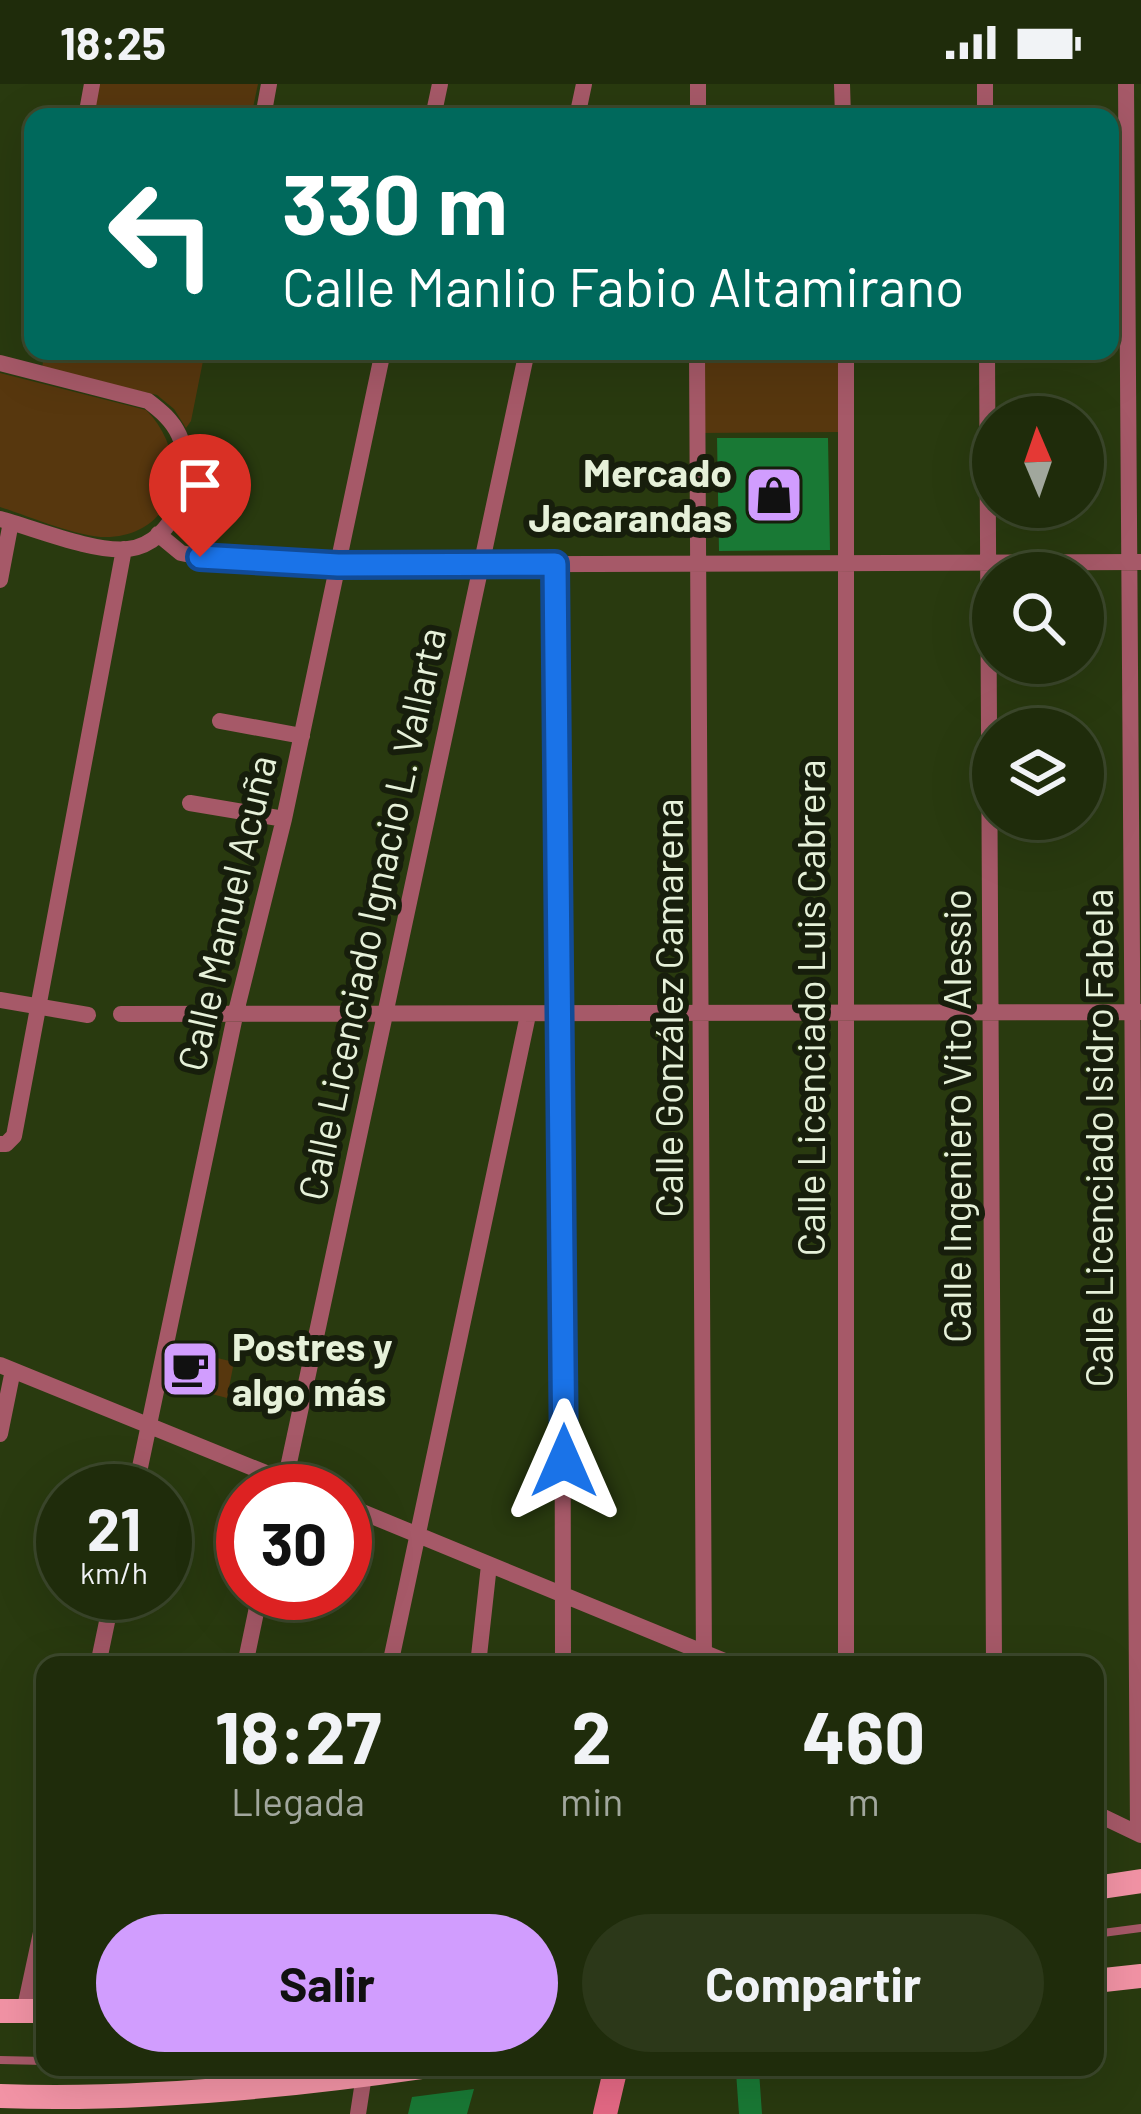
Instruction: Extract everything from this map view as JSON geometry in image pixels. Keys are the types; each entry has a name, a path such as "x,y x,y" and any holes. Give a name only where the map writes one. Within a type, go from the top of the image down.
{"main road":[{"path":"1104,1887 1141,1881"},
{"path":"1104,1980 1141,1976"},
{"path":"4,2102 352,2076"}],"street":[{"name":"Calle Licenciado Isidro Fabela","path":"1126,84 1135,562 1139,1833"},
{"path":"38,373 40,360"},
{"name":"Calle Manuel Acuña","path":"140,1464 381,360"},
{"name":"Calle Licenciado Ignacio L. Vallarta","path":"289,1464 524,360"},
{"name":"Calle González Camarena","path":"698,360 704,1656"},
{"name":"Calle Licenciado Luis Cabrera","path":"846,360 846,1656"},
{"name":"Calle Ingeniero Vito Alessio","path":"987,360 988,552"},
{"path":"0,363 148,401 178,431 186,468 174,516 143,545 124,549 5,520 0,580"},
{"path":"158,534 181,553 200,557 338,565 972,563"},
{"path":"7,1140 40,1007 124,549"},
{"path":"1104,562 1135,562"},
{"path":"555,564 562,1014 563,1656"},
{"name":"Calle Ingeniero Vito Alessio","path":"988,684 994,1656"},
{"path":"220,721 302,736"},
{"path":"190,803 284,819"},
{"path":"0,1000 88,1015"},
{"path":"121,1014 1136,1012"},
{"path":"392,1656 528,1015"},
{"path":"0,1434 6,1368 235,1464"},
{"path":"372,1516 697,1656"},
{"path":"479,1656 489,1565"},
{"path":"100,1656 107,1620"},
{"path":"246,1656 254,1620"},
{"path":"1104,1817 1139,1833"},
{"path":"23,2011 36,1954"},
{"path":"358,2114 364,2076"},
{"path":"605,2114 614,2076"}],"lane":[{"path":"1104,1933 1141,1928"},
{"path":"0,2060 36,2061"}],"shaded area":[{"path":"95,84 258,84 253,108 91,108"},
{"path":"43,360 203,360 186,428 157,395 42,368"},
{"path":"700,360 842,360 841,432 701,433"},
{"path":"0,373 146,410 169,447 173,468 165,506 152,521 134,532 98,537 0,507"},
{"path":"175,1348 234,1362 227,1398 166,1382"}],"building":[{"name":"Mercado Jacarandas","path":"717,438 828,438 830,550 719,551"},
{"path":"736,2076 759,2076 762,2114 739,2114"},
{"path":"474,2089 467,2114 408,2114 412,2097"}],"place":[{"name":"Mercado Jacarandas","path":"774,495"},
{"name":"Postres y algo más","path":"190,1369"}],"route":[{"path":"200,557 338,565 555,564 564,1461"}]}
